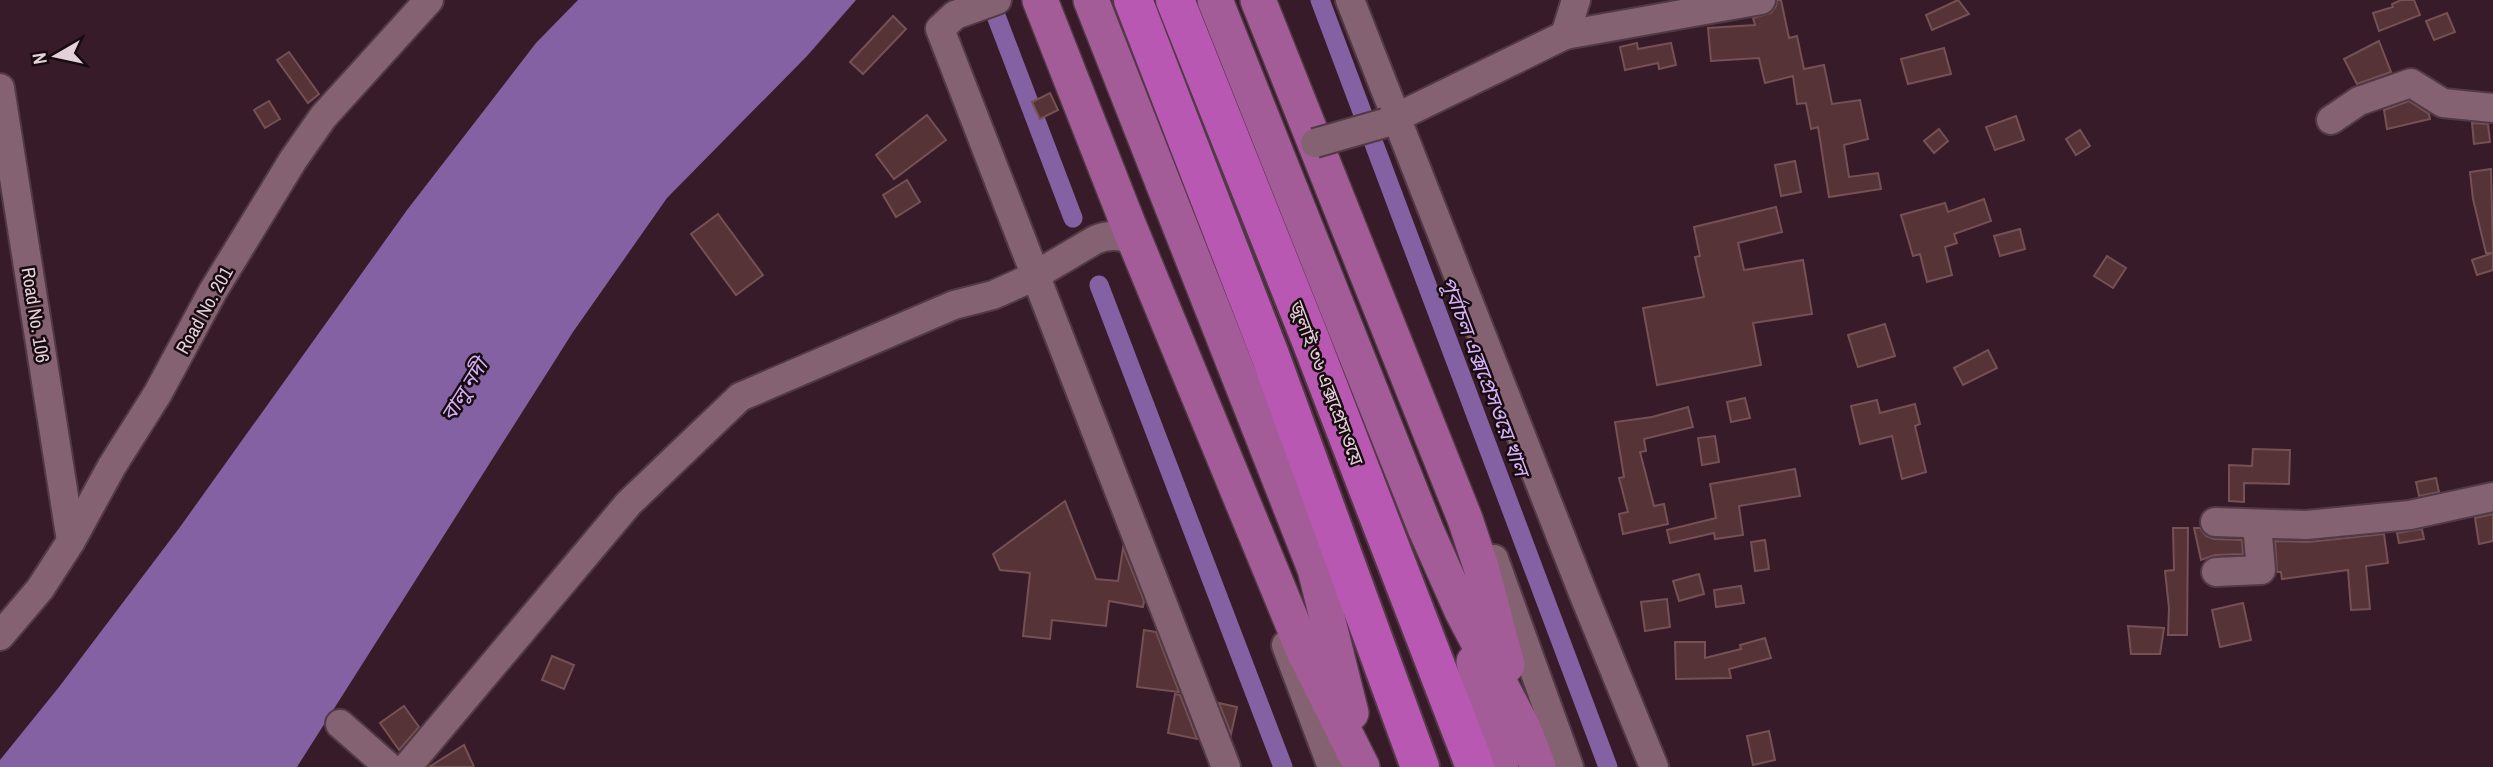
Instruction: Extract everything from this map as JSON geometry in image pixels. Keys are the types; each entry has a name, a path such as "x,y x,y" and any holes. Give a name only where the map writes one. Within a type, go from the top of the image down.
{"highway":[{"path":"1133,0 1254,363 1419,764"},
{"name":"জুলাই ৩৬ এক্সপ্রেসওয়ে","path":"1175,0 1326,332 1475,767"}],"main road":[{"path":"1040,0 1129,238 1304,651 1363,767"},
{"path":"1091,0 1254,363 1315,569 1363,767"},
{"path":"1215,0 1326,332 1426,530 1462,611 1523,727"},
{"path":"1258,0 1321,141 1465,519 1481,567 1523,727 1538,767"},
{"path":"1315,569 1419,764"},
{"path":"1462,611 1501,767"}],"street":[{"name":"Road No. 201","path":"0,636 40,589 71,541 112,466 159,393 213,291 293,160 323,117 429,0"},
{"path":"997,0 955,15 940,29 1226,767"},
{"path":"1027,0 1129,238 1332,767"},
{"path":"1273,0 1321,141 1481,524 1569,767"},
{"path":"1350,0 1391,121 1654,767"},
{"path":"1565,35 1576,0"},
{"path":"1321,141 1391,121 1565,35 1761,0"},
{"path":"2331,120 2359,101 2411,83 2443,103 2493,108"},
{"name":"Road No. 106","path":"0,88 71,541"},
{"path":"407,767 629,503 740,397 954,305 993,295 1036,275 1104,236 1129,238"},
{"path":"2215,523 2306,525 2410,514 2493,498"},
{"path":"2216,572 2261,570 2257,524"},
{"path":"340,724 389,767"}],"water":[{"name":"বালু নদী","path":"578,0 856,0 807,56 667,198 573,332 297,767 0,767 0,760 180,527 407,210 536,43"}],"building":[{"path":"1777,0 1781,0 1789,38 1797,36 1804,69 1824,65 1832,104 1860,100 1868,139 1844,145 1849,177 1878,173 1881,189 1829,197 1818,127 1811,129 1806,103 1797,104 1793,76 1765,83 1759,58 1711,61 1708,28 1755,25 1753,18 1771,13"},
{"path":"1958,0 1969,14 1932,30 1926,15"},
{"path":"2401,0 2414,0 2420,15 2379,31 2373,13 2393,7 2392,4"},
{"path":"2447,13 2455,32 2434,40 2426,21"},
{"path":"893,16 906,29 863,74 850,62"},
{"path":"2379,41 2391,72 2357,84 2344,59"},
{"path":"1637,43 1638,49 1671,43 1676,65 1659,69 1658,63 1625,70 1620,47"},
{"path":"1944,48 1951,74 1908,84 1901,59"},
{"path":"289,52 319,94 308,103 277,60"},
{"path":"1050,93 1058,110 1040,119 1032,102"},
{"path":"269,101 280,119 265,128 254,110"},
{"path":"2409,101 2429,114 2430,119 2387,129 2384,110"},
{"path":"927,115 946,140 894,179 876,155"},
{"path":"2016,116 2024,140 1995,150 1986,127"},
{"path":"2472,123 2488,124 2490,142 2474,144"},
{"path":"1939,129 1948,141 1934,153 1924,141"},
{"path":"2080,130 2090,146 2076,155 2066,139"},
{"path":"1795,161 1801,192 1781,196 1775,165"},
{"path":"2491,169 2493,253 2486,253 2473,199 2470,172"},
{"path":"907,180 920,202 896,217 883,195"},
{"path":"1984,199 1991,221 1954,234 1957,243 1945,247 1952,275 1927,282 1920,254 1913,256 1901,215 1945,203 1948,212"},
{"path":"1776,207 1782,232 1738,243 1744,270 1803,260 1812,314 1753,323 1761,365 1657,385 1643,308 1704,297 1695,257 1700,256 1694,227"},
{"path":"718,214 763,275 736,295 691,234"},
{"path":"2020,229 2025,249 2000,256 1994,236"},
{"path":"2493,253 2493,270 2477,275 2472,260"},
{"path":"2107,256 2126,268 2113,288 2094,276"},
{"path":"1885,324 1895,356 1858,367 1848,335"},
{"path":"1988,350 1997,368 1963,385 1954,368"},
{"path":"1745,398 1750,418 1731,422 1727,402"},
{"path":"1877,400 1880,413 1915,404 1920,424 1915,426 1926,472 1902,479 1892,436 1860,444 1851,406"},
{"path":"1688,407 1693,427 1644,439 1646,451 1640,452 1654,506 1664,504 1668,524 1623,534 1619,514 1628,512 1619,478 1624,477 1615,422 1652,417"},
{"path":"1715,436 1719,462 1702,465 1698,438"},
{"path":"2253,449 2290,450 2289,484 2244,483 2244,502 2229,501 2229,465 2252,466"},
{"path":"1795,469 1800,496 1739,506 1743,535 1715,539 1714,533 1670,543 1667,530 1716,518 1710,484"},
{"path":"2436,478 2439,492 2419,496 2416,482"},
{"path":"1065,501 1096,579 1118,581 1123,548 1144,601 1143,607 1109,601 1106,626 1052,620 1050,639 1023,636 1030,573 1000,570 993,554"},
{"path":"2493,514 2493,541 2479,544 2475,518"},
{"path":"2173,528 2188,528 2187,635 2168,635 2169,608 2165,571 2174,570"},
{"path":"2194,528 2200,528 2206,536 2214,539 2242,540 2243,554 2215,555 2201,560"},
{"path":"2422,529 2424,539 2399,543 2397,533"},
{"path":"2384,534 2388,563 2366,566 2370,609 2351,610 2348,570 2282,579 2281,572 2277,572 2275,541 2308,542"},
{"path":"1765,540 1769,569 1755,571 1751,542"},
{"path":"1699,574 1704,594 1679,601 1673,581"},
{"path":"1741,586 1744,603 1716,607 1714,590"},
{"path":"1667,599 1670,627 1645,631 1641,602"},
{"path":"2243,603 2251,640 2220,647 2212,610"},
{"path":"2128,626 2164,628 2160,654 2131,654"},
{"path":"1144,630 1156,632 1179,692 1137,687"},
{"path":"1765,638 1771,658 1729,669 1731,678 1676,679 1675,642 1705,642 1705,658 1741,649 1740,645"},
{"path":"552,656 574,665 564,689 542,680"},
{"path":"1175,694 1180,695 1197,739 1168,733"},
{"path":"1219,703 1237,707 1231,734"},
{"path":"404,706 419,727 399,750 380,723"},
{"path":"1769,731 1775,760 1753,765 1747,736"},
{"path":"464,745 474,767 429,767"}],"waterway":[{"name":"পূর্বাচল এক্সপ্রেসওয়ে খাল","path":"990,0 1073,218"},
{"name":"পূর্বাচল এক্সপ্রেসওয়ে খাল","path":"1320,0 1608,767"},
{"name":"পূর্বাচল এক্সপ্রেসওয়ে খাল","path":"1099,285 1283,767"}]}
